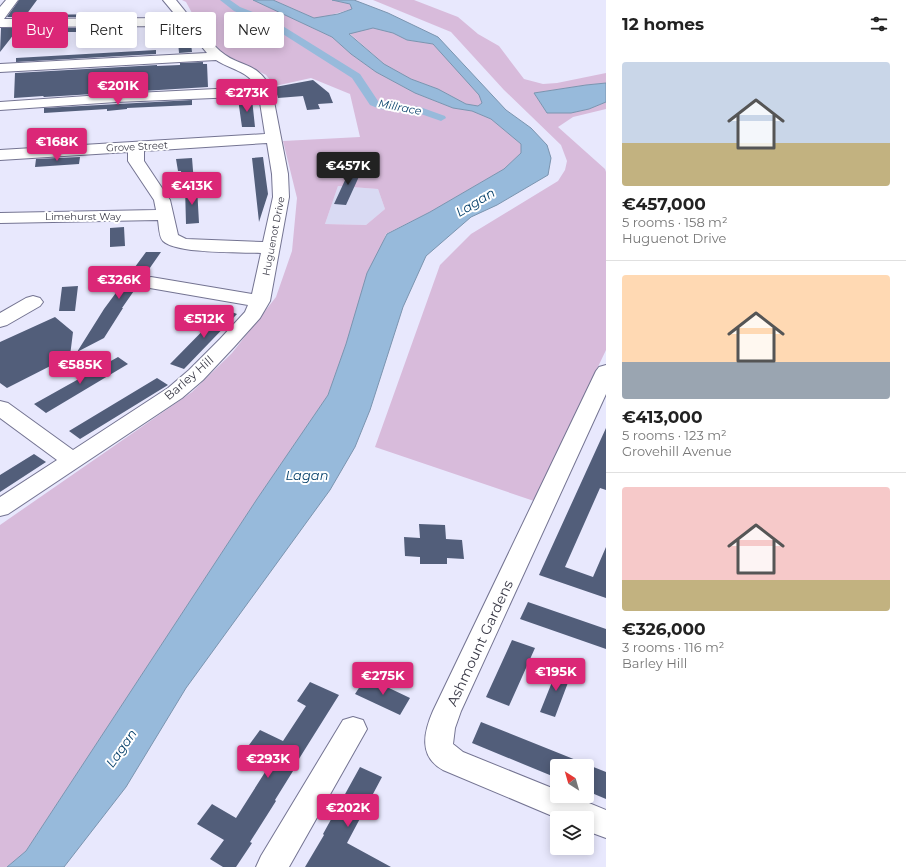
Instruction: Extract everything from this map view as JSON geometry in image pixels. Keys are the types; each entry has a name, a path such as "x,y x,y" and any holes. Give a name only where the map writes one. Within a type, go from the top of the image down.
{"street":[{"path":"0,16 12,0"},
{"name":"Huguenot Drive","path":"169,0 179,12"},
{"path":"0,23 145,22"},
{"name":"Huguenot Drive","path":"212,48 219,56 255,74 259,78 265,91 281,180 281,197 260,301"},
{"path":"0,68 219,56"},
{"path":"0,106 116,98 265,91"},
{"name":"Grove Street","path":"0,155 273,138"},
{"path":"136,146 136,161 162,200 168,234 175,242 183,244 271,248"},
{"name":"Limehurst Way","path":"0,218 165,215"},
{"path":"151,284 260,301"},
{"name":"Barley Hill","path":"0,508 174,393 196,375 253,314 260,301"},
{"path":"0,321 33,302"},
{"name":"Ashmount Gardens","path":"606,371 461,682 440,729 437,741 440,750 447,757 458,763 606,824"},
{"path":"0,408 72,461"},
{"path":"272,867 353,729"}],"shaded area":[{"path":"182,0 253,0 279,12 224,12 224,48 284,48 284,15 332,37 351,54 376,72 415,93 453,108 472,111 491,119 521,144 521,153 504,169 430,212 386,234 328,395 257,499 26,851 7,867 0,867 0,525 192,392 232,353 276,297 292,251 297,198 283,141 360,137 350,94 311,78 275,86 266,75 224,54 216,46 216,12 192,12 186,2","holes":["338,186 378,189 385,209 366,225 325,224"]},
{"path":"273,0 332,0 350,4 352,9 320,18 314,18"},
{"path":"373,0 414,0 458,17 478,34 499,46 524,79 543,84 557,83 606,73 606,83 534,93 547,113 571,113 589,109 606,102 606,109 573,117 558,127 605,169 606,172 606,350 534,501 375,447 440,265 471,234 558,181 565,170 567,161 561,145 504,90 451,32"},
{"path":"373,28 393,33 407,40 433,44 479,95 482,103 478,106 466,104 438,89 411,79 384,64 349,33"},
{"path":"338,186 378,189 385,209 366,225 325,224"}],"water":[{"name":"Lagan","path":"253,0 273,0 314,18 338,14 352,9 350,4 332,0 354,0 388,13 438,37 506,110 531,128 547,145 551,158 548,175 497,205 471,217 426,256 403,307 370,410 355,447 330,490 186,688 126,787 64,867 7,867 26,851 257,499 328,395 346,344 367,273 387,234 430,212 504,169 521,153 521,144 491,119 472,111 453,108 415,93 376,72 351,54 332,37 284,15 284,12 279,12","holes":["373,28 393,33 407,40 433,44 479,95 482,103 478,106 466,104 438,89 411,79 384,64 349,34"]},
{"path":"606,83 606,102 589,109 571,113 547,113 534,93 586,85"}],"building":[{"path":"19,0 37,0 28,12 12,12 12,17 7,17"},
{"path":"76,14 76,17 68,17 68,15"},
{"path":"1,28 12,28 12,37 0,52"},
{"path":"68,28 76,28 76,32 68,32"},
{"path":"179,48 192,48 192,52 179,53"},
{"path":"156,50 156,54 16,62 16,58"},
{"path":"203,62 203,64 207,64 208,87 14,98 15,73 180,65 180,63"},
{"path":"313,80 329,93 333,103 318,104 320,109 307,110 303,96 278,98 275,87"},
{"path":"238,99 252,99 255,127 242,127"},
{"path":"192,100 192,105 127,108 107,111 107,109 44,113 44,108"},
{"path":"81,137 80,144 37,146 38,140"},
{"path":"80,157 79,164 35,167 36,159"},
{"path":"263,157 268,194 259,222 252,158"},
{"path":"192,158 194,183 182,183 181,171 178,171 176,159"},
{"path":"352,165 362,170 346,205 334,204"},
{"path":"185,187 197,187 199,223 186,224"},
{"path":"124,227 125,246 110,247 110,228"},
{"path":"146,252 161,252 122,308 104,338 77,352 104,309"},
{"path":"78,286 75,311 59,311 62,287"},
{"path":"224,309 237,314 184,369 170,364"},
{"path":"55,317 73,332 70,356 7,388 0,383 0,342"},
{"path":"118,357 128,364 46,413 34,404"},
{"path":"157,378 168,385 80,439 69,431"},
{"path":"606,428 606,490 600,488 565,567 593,577 606,547 606,598 539,575"},
{"path":"34,454 46,462 0,492 0,475"},
{"path":"419,524 445,525 446,539 462,540 464,559 447,558 447,564 420,564 420,557 405,556 404,537 420,538"},
{"path":"528,602 606,629 606,649 520,619"},
{"path":"512,640 535,648 509,706 486,697"},
{"path":"558,667 572,672 555,717 540,712"},
{"path":"366,677 410,698 400,715 355,694"},
{"path":"310,682 339,695 297,762 298,763 275,800 276,801 250,842 252,843 236,867 223,867 210,859 224,840 197,824 212,804 236,818 274,758 249,745 260,730 283,741 306,706 297,701"},
{"path":"481,722 574,759 550,759 550,775 472,743"},
{"path":"360,767 382,777 347,843 391,867 305,867 324,835 323,834"},
{"path":"594,767 606,772 606,799 594,794"}],"waterway":[{"name":"Millrace","path":"224,0 237,9 270,22 356,76 374,103 380,106 420,110 441,118"}]}
